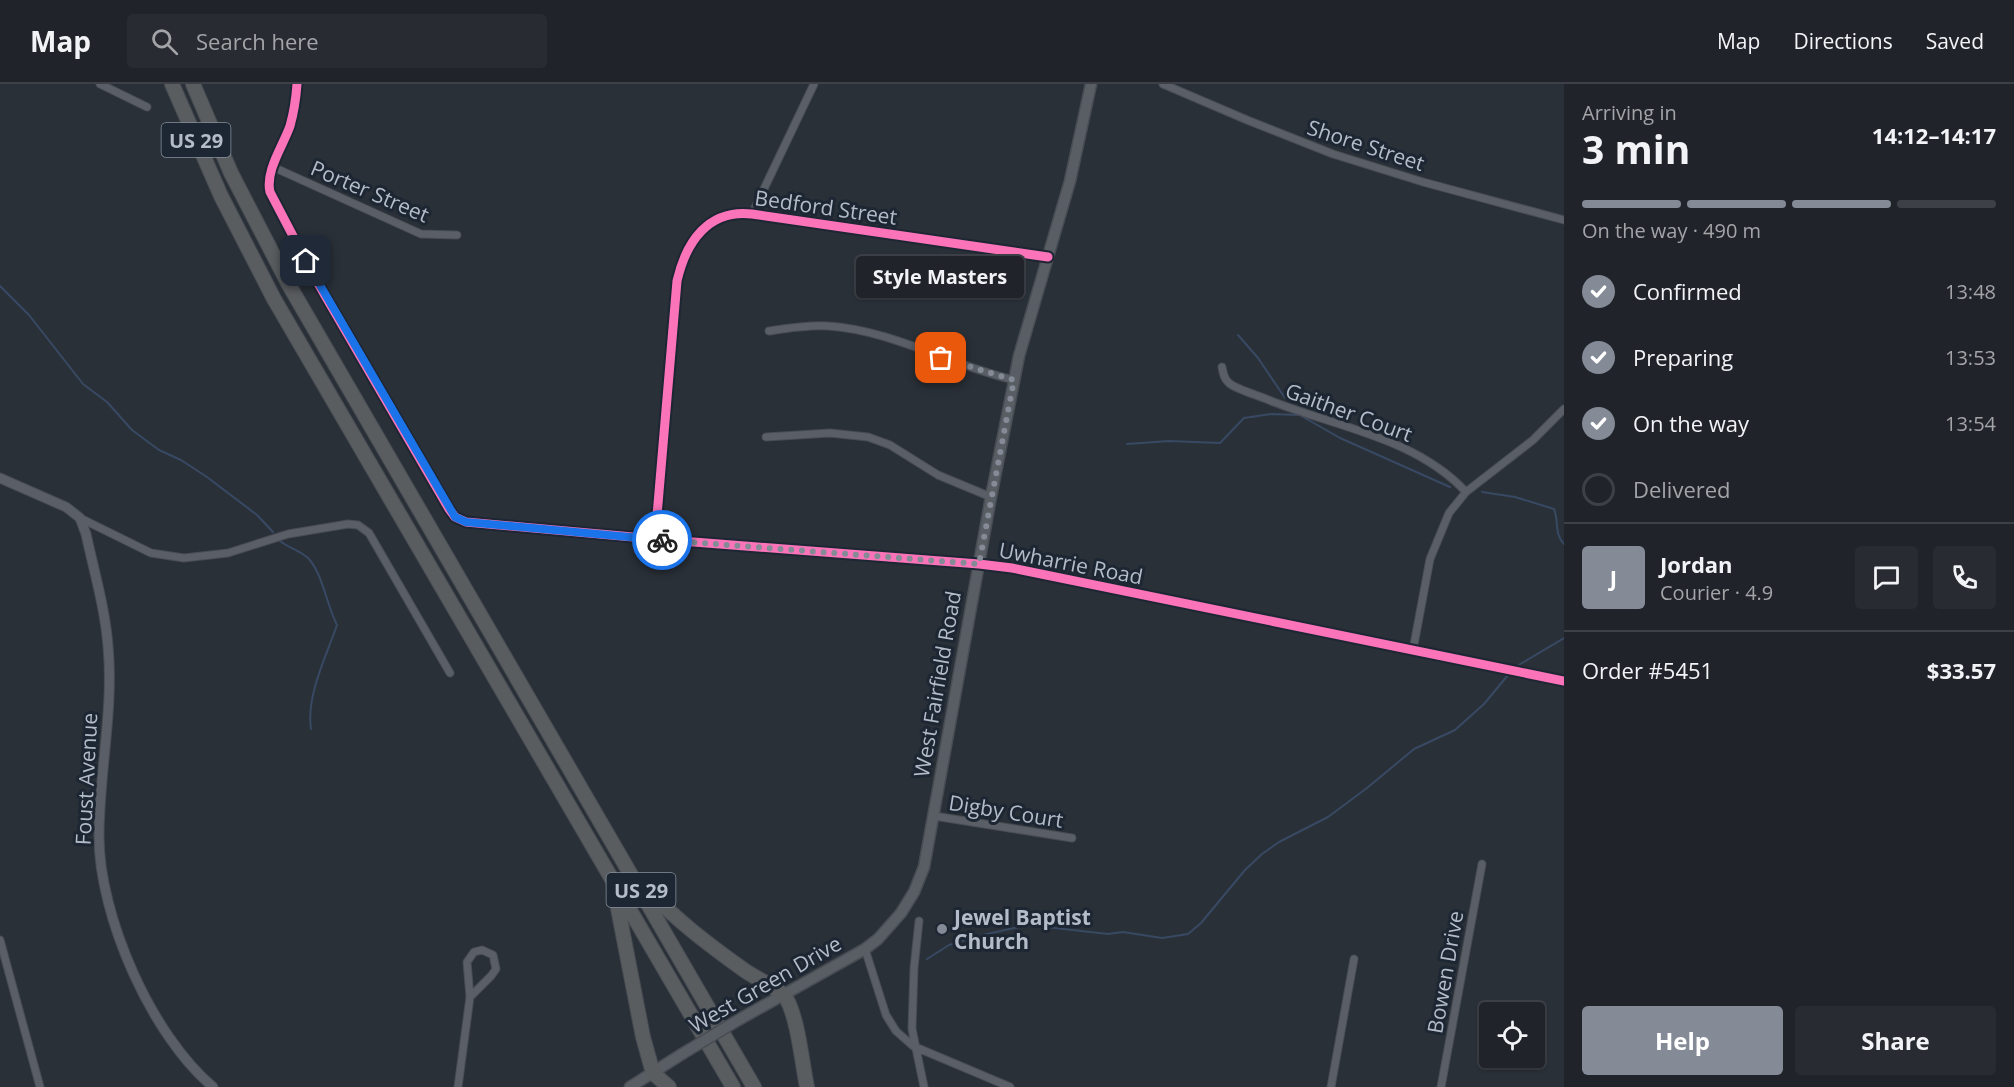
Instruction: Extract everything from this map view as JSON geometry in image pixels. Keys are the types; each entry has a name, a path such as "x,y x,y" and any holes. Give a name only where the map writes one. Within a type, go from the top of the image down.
{"highway":[{"name":"US 29","path":"172,84 221,196 274,299 734,1087"},
{"name":"US 29","path":"193,84 231,173 289,285 754,1087"},
{"path":"630,872 670,914 696,936 755,978 784,995 791,1009 807,1087"},
{"path":"612,878 643,1037 653,1072 669,1087"}],"main road":[{"name":"West Fairfield Road","path":"908,903 924,867 1019,356 1071,176 1091,84"},
{"name":"West Green Drive","path":"630,1087 743,1018 866,949 893,924 908,903"}],"street":[{"path":"100,84 147,107"},
{"path":"273,167 290,125 297,84"},
{"path":"752,214 814,84"},
{"name":"Shore Street","path":"1163,84 1333,154 1423,182 1564,220"},
{"name":"Porter Street","path":"273,167 421,234 457,235"},
{"name":"Uwharrie Road","path":"273,167 268,186 290,232 449,509 466,522 979,564 1022,570 1564,681"},
{"name":"Bedford Street","path":"655,539 679,272 693,243 715,219 734,213 752,214 1048,257"},
{"path":"769,331 798,326 829,326 854,330 905,344 969,368 1014,380"},
{"name":"Gaither Court","path":"1222,367 1223,375 1229,384 1413,453 1436,466 1466,492"},
{"path":"1413,650 1430,559 1449,513 1466,492 1533,440 1564,409"},
{"path":"766,437 830,433 868,437 890,445 938,475 991,497"},
{"path":"0,478 66,507 80,518 151,553 184,558 228,553 288,534 348,524 358,525 369,533 450,673"},
{"name":"Foust Avenue","path":"80,518 86,534 108,645 108,722 99,837 100,858 108,901 134,972 162,1028 199,1075 213,1087"},
{"name":"Digby Court","path":"934,816 1072,838"},
{"name":"Bowen Drive","path":"1441,1087 1482,864"},
{"path":"919,921 914,968 912,1029 924,1087"},
{"path":"0,940 40,1087"},
{"path":"866,949 886,1015 896,1031 915,1047 1010,1087"},
{"path":"458,1087 470,997 468,958 478,950 486,951 493,955 497,963 496,969 470,997"},
{"path":"1331,1087 1354,959"}],"waterway":[{"path":"0,286 29,315 83,384 107,402 132,430 159,450 181,460 207,477 257,515 273,532"},
{"path":"1238,335 1258,358 1285,398"},
{"path":"1127,444 1169,441 1220,443 1244,418 1271,414 1298,415"},
{"path":"1298,414 1340,438 1450,487"},
{"path":"1482,492 1515,497 1554,509 1559,536 1564,544"},
{"path":"280,541 306,556 314,566 337,625 314,690 311,703 311,729"},
{"path":"1517,666 1564,638"},
{"path":"927,959 949,945 1028,925 1108,934 1123,932 1162,938 1188,934 1201,923 1245,870 1262,854 1279,842 1328,817 1414,749 1455,730 1484,704 1508,675"}],"cycle path":[{"path":"297,84 290,126 270,176 270,192 316,280 455,517 466,522 1012,568 1564,681"},
{"path":"655,539 677,281 686,253 693,241 711,223 723,217 752,214 1048,257"}],"way so far":[{"path":"662,540 979,564 1014,380 941,358"}],"place":[{"name":"Style Masters","path":"941,358"},
{"name":"Jewel Baptist Church","path":"942,929"}],"route":[{"path":"306,261 455,517 466,522 662,540"}]}
